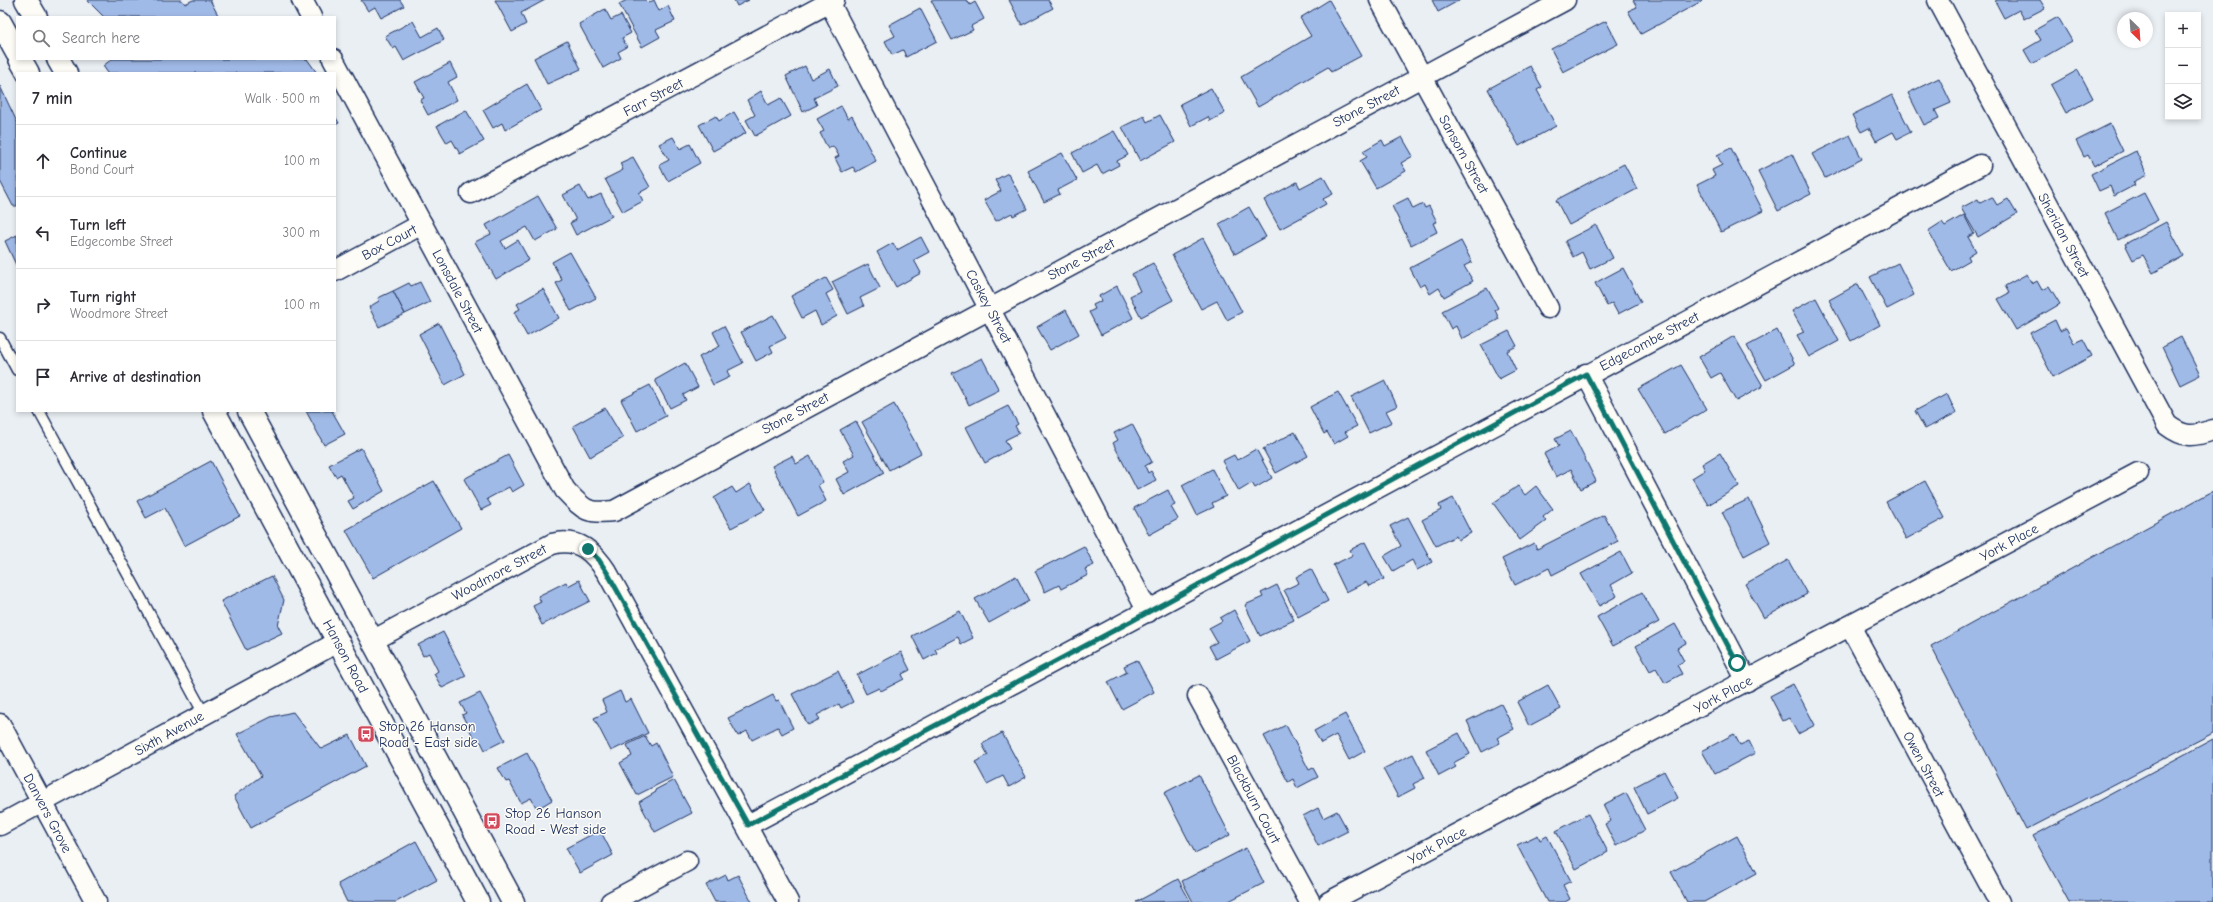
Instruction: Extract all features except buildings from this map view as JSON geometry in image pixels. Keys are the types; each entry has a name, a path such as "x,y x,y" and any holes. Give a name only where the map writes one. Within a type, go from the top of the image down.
{"main road":[{"path":"26,0 35,16"},
{"path":"0,22 13,48"},
{"path":"20,60 27,72"},
{"path":"59,60 65,72"},
{"name":"Hanson Road","path":"215,412 478,902"},
{"path":"250,412 513,902"},
{"path":"338,642 372,641"}],"street":[{"path":"302,0 310,16"},
{"name":"Sansom Street","path":"1380,0 1548,308"},
{"name":"Stone Street","path":"595,513 614,511 1564,0"},
{"name":"Sheridan Street","path":"1938,0 2166,425 2183,435 2196,436 2213,430"},
{"name":"Farr Street","path":"471,193 831,1"},
{"name":"Caskey Street","path":"831,1 1148,612"},
{"name":"Lonsdale Street","path":"335,60 565,490 579,505 595,513"},
{"name":"Edgecombe Street","path":"748,825 1148,612 1586,374 1980,165"},
{"name":"Box Court","path":"336,269 422,224"},
{"path":"1586,374 1747,681"},
{"name":"York Place","path":"1329,902 2138,473"},
{"name":"Woodmore Street","path":"372,641 552,544 562,542 579,544 588,549 599,560 608,574 748,825 788,902"},
{"name":"Owen Street","path":"1850,626 1999,902"},
{"name":"Sixth Avenue","path":"0,825 338,642"},
{"name":"Blackburn Court","path":"1198,696 1310,902"},
{"name":"Danvers Grove","path":"0,724 96,902"},
{"path":"611,902 687,861"}],"lane":[{"path":"0,338 16,368"},
{"path":"40,412 204,714"}],"place":[{"name":"Stop 26 Hanson Road - East side","path":"366,734"},
{"name":"Stop 26 Hanson Road - West side","path":"492,821"}],"route":[{"path":"588,549 599,560 608,574 748,825 1128,623 1586,374 1737,663"}]}
